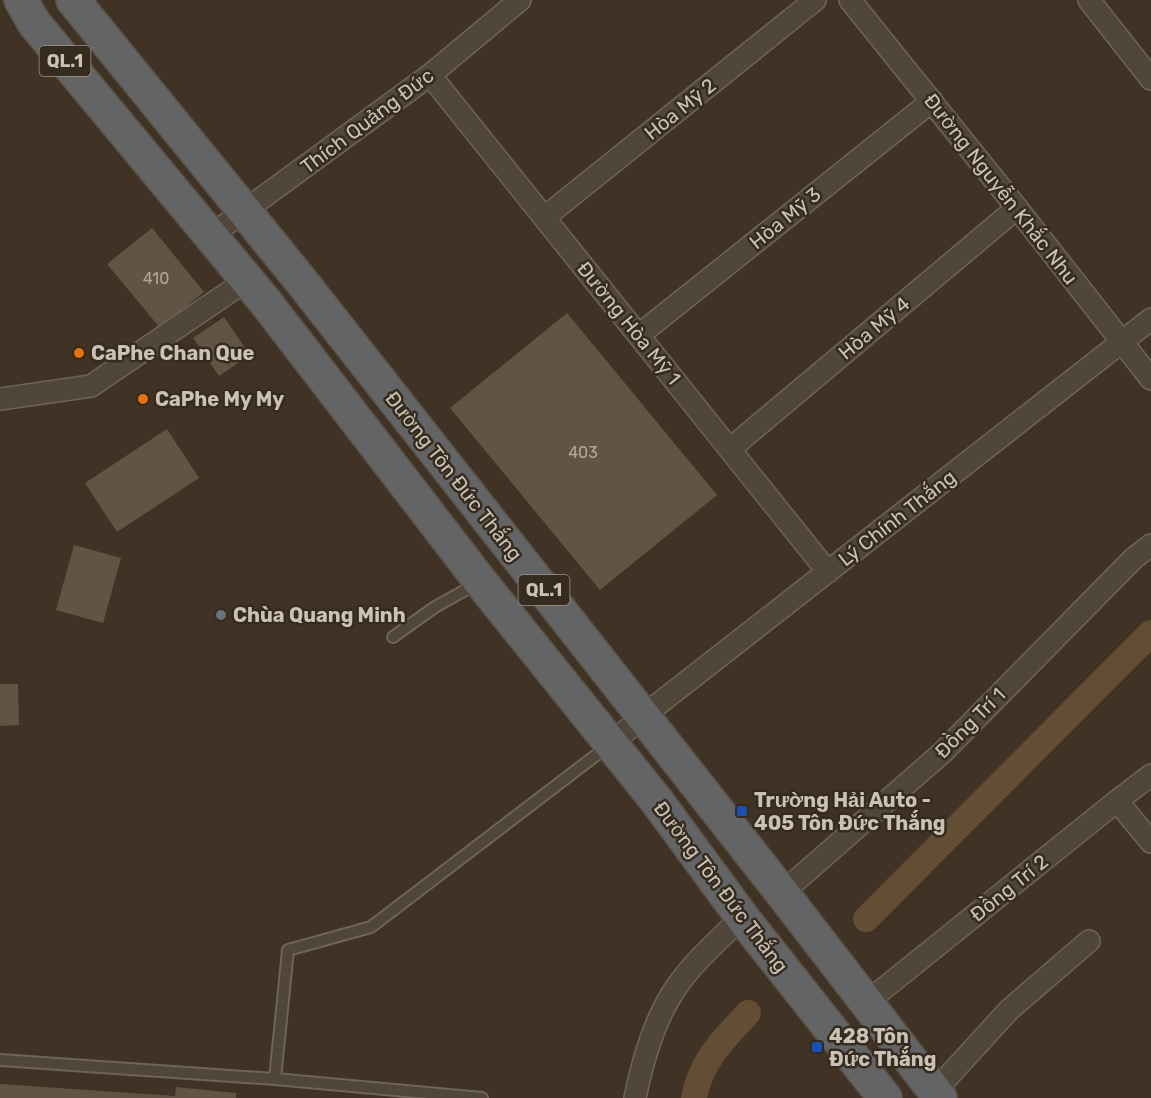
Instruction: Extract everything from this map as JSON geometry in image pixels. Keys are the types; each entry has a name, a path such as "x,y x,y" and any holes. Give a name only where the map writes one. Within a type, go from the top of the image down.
{"highway":[{"name":"Đường Tôn Đức Thắng","path":"21,0 34,23 274,313 480,581 656,800 741,917 885,1098"},
{"name":"Đường Tôn Đức Thắng","path":"73,0 302,282 938,1095"}],"street":[{"name":"Thích Quảng Đức","path":"210,236 430,75 520,0"},
{"name":"Hòa Mỹ 2","path":"544,217 815,0"},
{"name":"Đường Nguyễn Khắc Nhu","path":"850,0 1151,379"},
{"path":"1089,0 1151,78"},
{"name":"Đường Hòa Mỹ 1","path":"430,75 828,572"},
{"name":"Hòa Mỹ 3","path":"639,335 932,101"},
{"name":"Hòa Mỹ 4","path":"730,449 1017,208"},
{"path":"0,399 91,386 247,280"},
{"name":"Lý Chính Thắng","path":"611,744 643,716 1151,319"},
{"name":"Đồng Trí 1","path":"782,893 943,752 1134,558 1151,545"},
{"name":"Đồng Trí 2","path":"867,1002 1151,775"},
{"path":"1117,801 1151,842"},
{"path":"634,1098 639,1075 656,1025 675,989 700,958 741,917"},
{"path":"938,1095 1010,1010 1089,941"}],"lane":[{"path":"393,637 435,607 480,581"},
{"path":"275,1079 288,950 371,927 611,744"},
{"path":"0,1060 275,1079 482,1098"}],"building":[{"path":"152,228 204,292 160,328 107,264"},
{"path":"567,313 717,495 600,590 450,408"},
{"path":"224,317 250,355 219,376 193,338"},
{"path":"167,429 199,478 117,532 85,483"},
{"path":"74,545 121,558 103,623 56,610"},
{"path":"0,684 18,684 19,725 0,726"},
{"path":"0,1084 175,1097 176,1087 236,1093 236,1098 0,1098"}],"waterway":[{"path":"866,919 1151,633"},
{"path":"694,1098 702,1072 714,1051 748,1013"}],"place":[{"name":"CaPhe Chan Que","path":"79,353"},
{"name":"CaPhe My My","path":"143,399"},
{"name":"Chùa Quang Minh","path":"221,615"},
{"name":"Trường Hải Auto - 405 Tôn Đức Thắng","path":"742,811"},
{"name":"428 Tôn Đức Thắng","path":"817,1047"}]}
